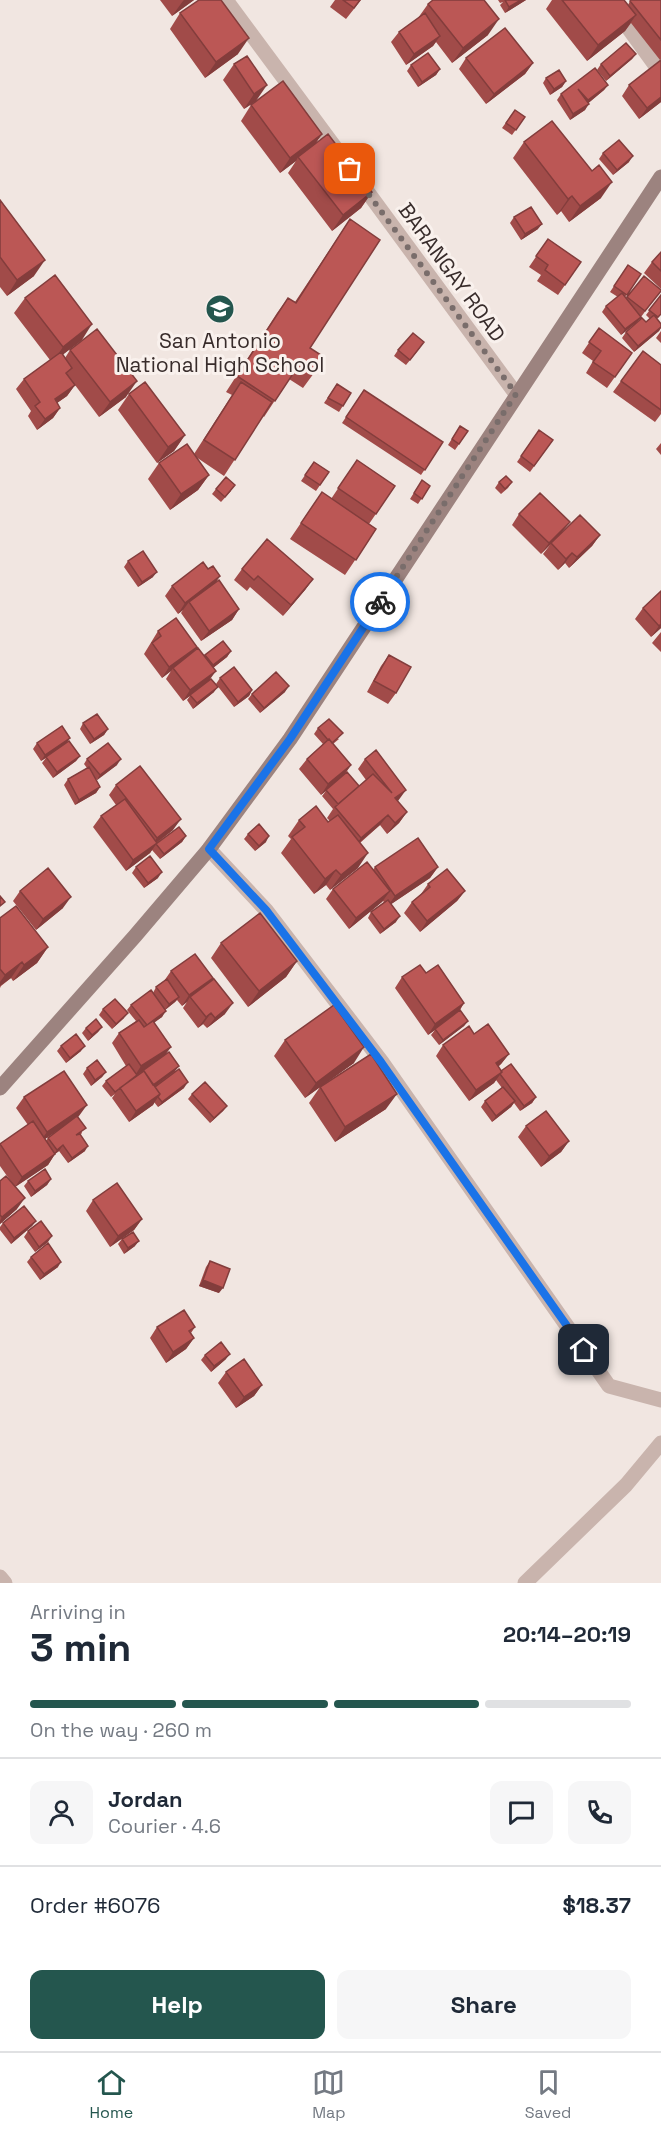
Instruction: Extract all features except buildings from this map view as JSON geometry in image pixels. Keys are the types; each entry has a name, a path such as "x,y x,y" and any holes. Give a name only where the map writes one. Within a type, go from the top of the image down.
{"street":[{"name":"BARANGAY ROAD","path":"226,0 516,394"},
{"path":"608,0 661,73"},
{"path":"0,1088 209,849 290,739 661,177"},
{"path":"209,849 266,910 381,1062 609,1386 661,1400"},
{"path":"525,1583 626,1485 661,1443"},
{"path":"0,1577 5,1583"}],"way so far":[{"path":"350,169 516,394 380,602"}],"place":[{"name":"San Antonio National High School","path":"220,309"}],"route":[{"path":"380,602 290,739 209,849 266,910 318,977 444,1150 584,1350"}]}
